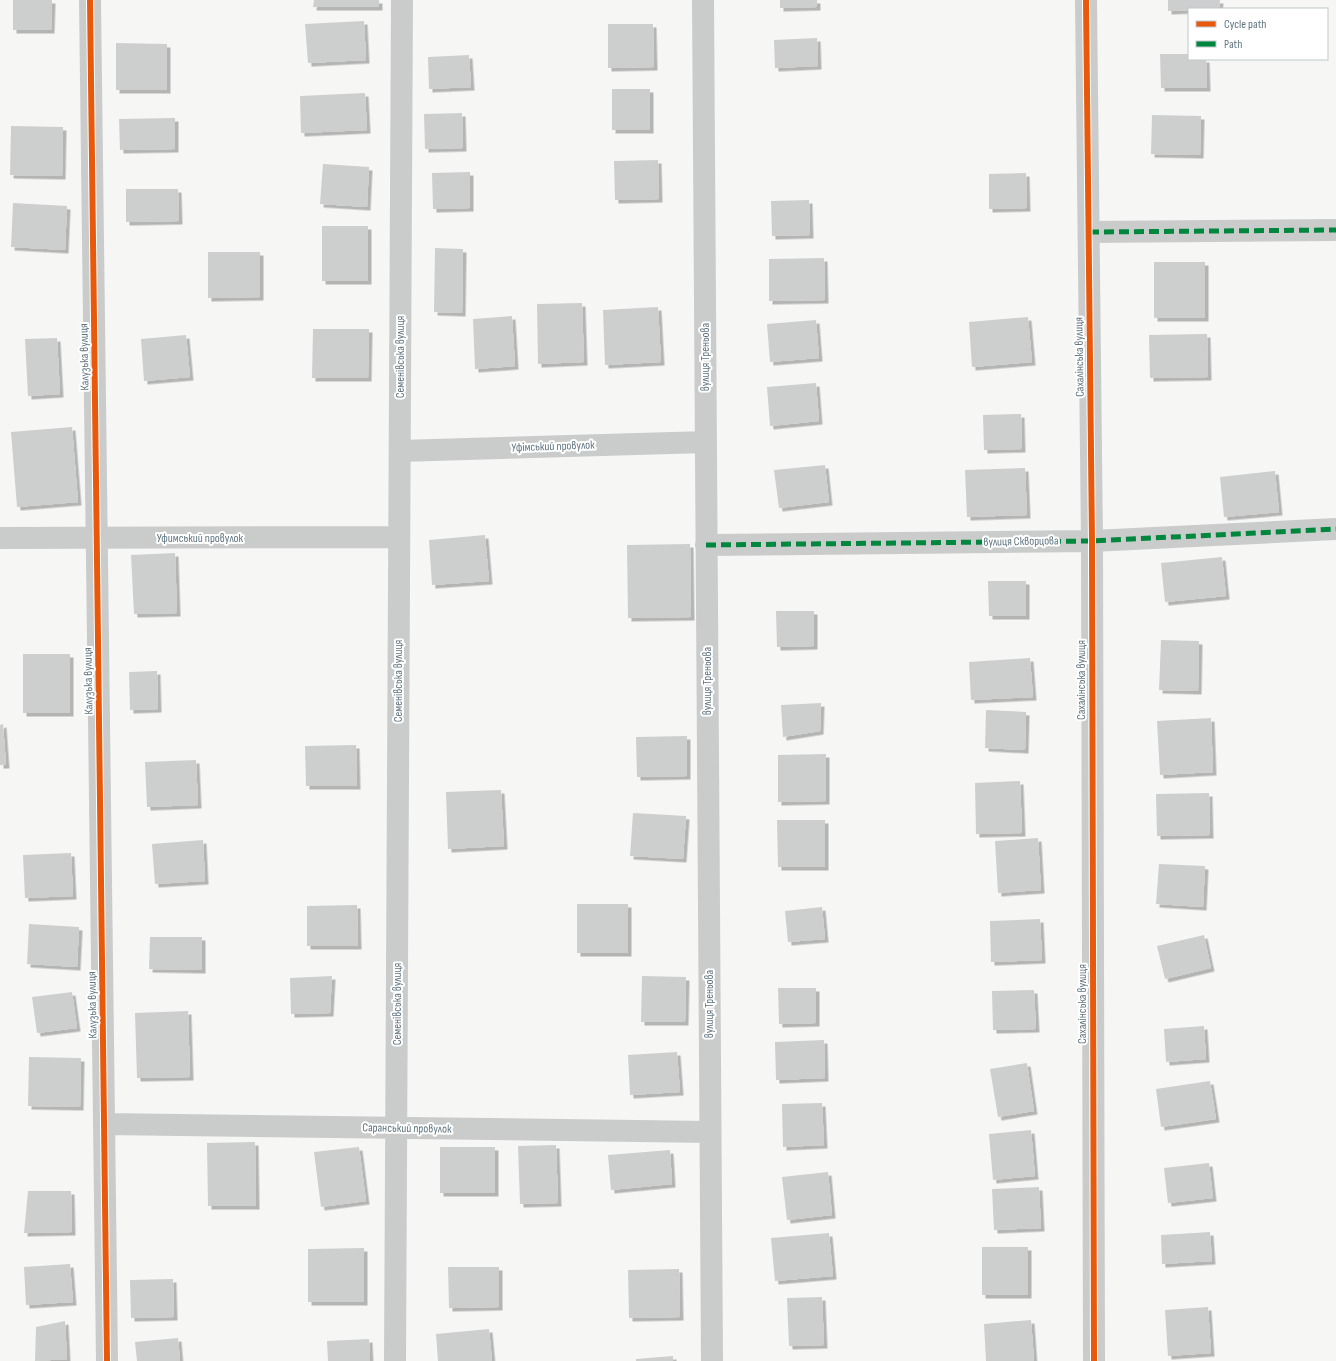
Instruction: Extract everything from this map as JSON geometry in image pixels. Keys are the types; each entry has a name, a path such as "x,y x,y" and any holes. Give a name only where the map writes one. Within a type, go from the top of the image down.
{"street":[{"name":"Калузька вулиця","path":"90,0 107,1361"},
{"name":"Семенівська вулиця","path":"395,1361 402,0"},
{"name":"вулиця Треньова","path":"703,0 712,1361"},
{"name":"Сахалінська вулиця","path":"1086,0 1092,540 1094,1361"},
{"path":"1089,232 1336,230"},
{"name":"Уфімський провулок","path":"400,451 706,442"},
{"name":"вулиця Скворцова","path":"706,545 1092,540 1336,529"},
{"name":"Уфимський провулок","path":"0,538 399,538"},
{"name":"Саранський провулок","path":"104,1124 710,1132"}],"building":[{"path":"13,0 52,0 51,30 13,30"},
{"path":"314,0 379,0 379,7 313,7"},
{"path":"780,0 817,0 817,7 780,8"},
{"path":"1168,0 1220,0 1219,8 1188,8 1188,10 1168,11"},
{"path":"364,21 366,60 308,63 305,24"},
{"path":"608,24 653,24 654,67 608,68"},
{"path":"817,38 818,66 775,68 774,40"},
{"path":"116,43 167,44 167,90 116,90"},
{"path":"1160,54 1188,54 1188,60 1206,60 1207,88 1161,88"},
{"path":"469,55 471,87 429,89 428,57"},
{"path":"612,89 650,89 650,130 612,130"},
{"path":"365,93 367,130 301,133 300,96"},
{"path":"462,113 463,148 425,149 424,114"},
{"path":"1152,115 1201,116 1200,155 1151,154"},
{"path":"175,118 175,149 120,150 119,119"},
{"path":"11,126 63,127 62,176 10,175"},
{"path":"658,160 659,199 615,200 614,161"},
{"path":"323,164 369,167 367,207 320,204"},
{"path":"470,172 470,208 433,209 432,173"},
{"path":"1026,173 1027,208 989,209 989,174"},
{"path":"126,189 178,189 179,221 126,222"},
{"path":"809,200 810,235 772,236 771,201"},
{"path":"13,203 67,206 65,250 11,247"},
{"path":"322,226 368,226 368,281 322,281"},
{"path":"435,248 463,249 462,313 434,312"},
{"path":"208,252 260,252 260,297 208,298"},
{"path":"824,258 825,300 769,301 769,259"},
{"path":"1154,262 1205,262 1205,318 1154,318"},
{"path":"582,303 584,362 538,364 537,304"},
{"path":"658,307 661,362 605,365 603,310"},
{"path":"512,316 515,366 475,369 473,319"},
{"path":"1028,317 1032,362 972,367 969,322"},
{"path":"816,320 819,358 770,362 767,324"},
{"path":"313,329 369,329 368,378 312,378"},
{"path":"1207,334 1208,377 1150,378 1149,335"},
{"path":"186,335 190,377 144,381 141,339"},
{"path":"57,338 60,394 28,396 25,339"},
{"path":"816,383 819,421 770,426 767,387"},
{"path":"1021,414 1022,449 984,450 983,415"},
{"path":"72,427 78,502 17,507 11,432"},
{"path":"825,465 829,502 779,508 774,470"},
{"path":"1025,468 1027,515 967,517 965,470"},
{"path":"1275,471 1279,512 1224,517 1220,477"},
{"path":"485,535 489,581 432,585 429,540"},
{"path":"690,544 691,617 628,618 627,545"},
{"path":"175,553 177,613 134,614 131,555"},
{"path":"1222,557 1226,596 1165,602 1161,563"},
{"path":"988,581 1026,581 1026,616 989,616"},
{"path":"776,611 814,611 814,646 777,647"},
{"path":"1161,640 1199,641 1198,691 1159,690"},
{"path":"23,654 70,654 70,713 23,713"},
{"path":"1030,658 1033,697 971,700 969,662"},
{"path":"157,671 158,709 130,710 129,672"},
{"path":"821,703 820,731 783,737 781,705"},
{"path":"986,710 1026,712 1025,750 985,748"},
{"path":"1211,718 1213,772 1160,775 1157,721"},
{"path":"3,724 6,765 0,765 0,725"},
{"path":"687,736 687,776 637,777 636,737"},
{"path":"356,745 357,786 306,786 305,746"},
{"path":"826,754 826,801 778,802 778,755"},
{"path":"196,760 198,805 147,807 145,762"},
{"path":"1020,781 1022,833 976,834 975,783"},
{"path":"501,790 504,846 448,849 446,792"},
{"path":"1209,793 1210,835 1157,836 1156,794"},
{"path":"633,813 686,816 683,859 630,856"},
{"path":"777,820 825,820 825,867 778,867"},
{"path":"1038,838 1041,890 998,893 995,841"},
{"path":"203,840 205,881 155,884 152,844"},
{"path":"71,853 73,896 25,898 23,855"},
{"path":"1159,864 1205,866 1203,907 1156,904"},
{"path":"577,904 628,904 628,953 577,953"},
{"path":"357,905 358,946 307,946 307,906"},
{"path":"822,907 825,939 788,942 785,911"},
{"path":"1040,919 1042,960 991,962 990,921"},
{"path":"29,924 79,927 77,967 27,964"},
{"path":"1204,935 1211,968 1165,979 1157,946"},
{"path":"150,937 202,937 202,970 149,969"},
{"path":"332,976 330,1013 291,1014 290,978"},
{"path":"642,976 686,977 685,1022 641,1022"},
{"path":"778,988 816,988 816,1023 779,1024"},
{"path":"1034,990 1036,1029 993,1030 992,991"},
{"path":"72,992 77,1028 37,1033 32,997"},
{"path":"188,1011 190,1077 137,1078 135,1013"},
{"path":"1204,1026 1206,1059 1166,1062 1164,1029"},
{"path":"824,1040 825,1078 776,1080 775,1042"},
{"path":"677,1052 680,1092 630,1095 628,1055"},
{"path":"29,1057 81,1058 80,1107 28,1106"},
{"path":"1027,1063 1034,1111 998,1117 990,1069"},
{"path":"1210,1081 1216,1119 1161,1127 1156,1089"},
{"path":"822,1103 824,1145 783,1147 782,1104"},
{"path":"1031,1130 1035,1176 993,1180 989,1134"},
{"path":"255,1142 256,1206 208,1206 207,1143"},
{"path":"556,1145 558,1203 520,1204 518,1146"},
{"path":"359,1147 366,1201 321,1207 314,1152"},
{"path":"440,1147 495,1147 495,1193 440,1193"},
{"path":"670,1150 672,1184 611,1190 608,1155"},
{"path":"1209,1163 1213,1198 1168,1203 1164,1168"},
{"path":"828,1172 832,1215 787,1220 782,1177"},
{"path":"1039,1187 1041,1228 994,1230 992,1189"},
{"path":"28,1191 71,1191 72,1232 24,1233"},
{"path":"1210,1232 1212,1261 1162,1264 1161,1235"},
{"path":"829,1233 833,1276 775,1281 771,1238"},
{"path":"982,1247 1028,1247 1028,1295 982,1295"},
{"path":"364,1248 364,1302 308,1302 308,1249"},
{"path":"70,1264 73,1302 26,1305 24,1267"},
{"path":"448,1267 499,1267 499,1307 449,1308"},
{"path":"679,1269 680,1317 629,1318 628,1270"},
{"path":"173,1279 174,1317 131,1318 130,1280"},
{"path":"822,1297 824,1345 789,1346 787,1298"},
{"path":"1208,1307 1211,1353 1168,1356 1165,1310"},
{"path":"1031,1320 1034,1361 986,1361 984,1324"},
{"path":"65,1321 67,1359 35,1361 36,1327"},
{"path":"489,1329 492,1361 438,1361 436,1334"},
{"path":"178,1338 180,1361 137,1361 135,1342"},
{"path":"369,1339 370,1361 328,1361 327,1341"},
{"path":"673,1356 673,1361 636,1361 636,1359"}],"marked path":[{"path":"1089,232 1336,230"},
{"path":"706,545 1092,541 1336,529"}],"cycle path":[{"path":"90,0 107,1361"},
{"path":"1086,0 1092,541 1094,1361"}]}
